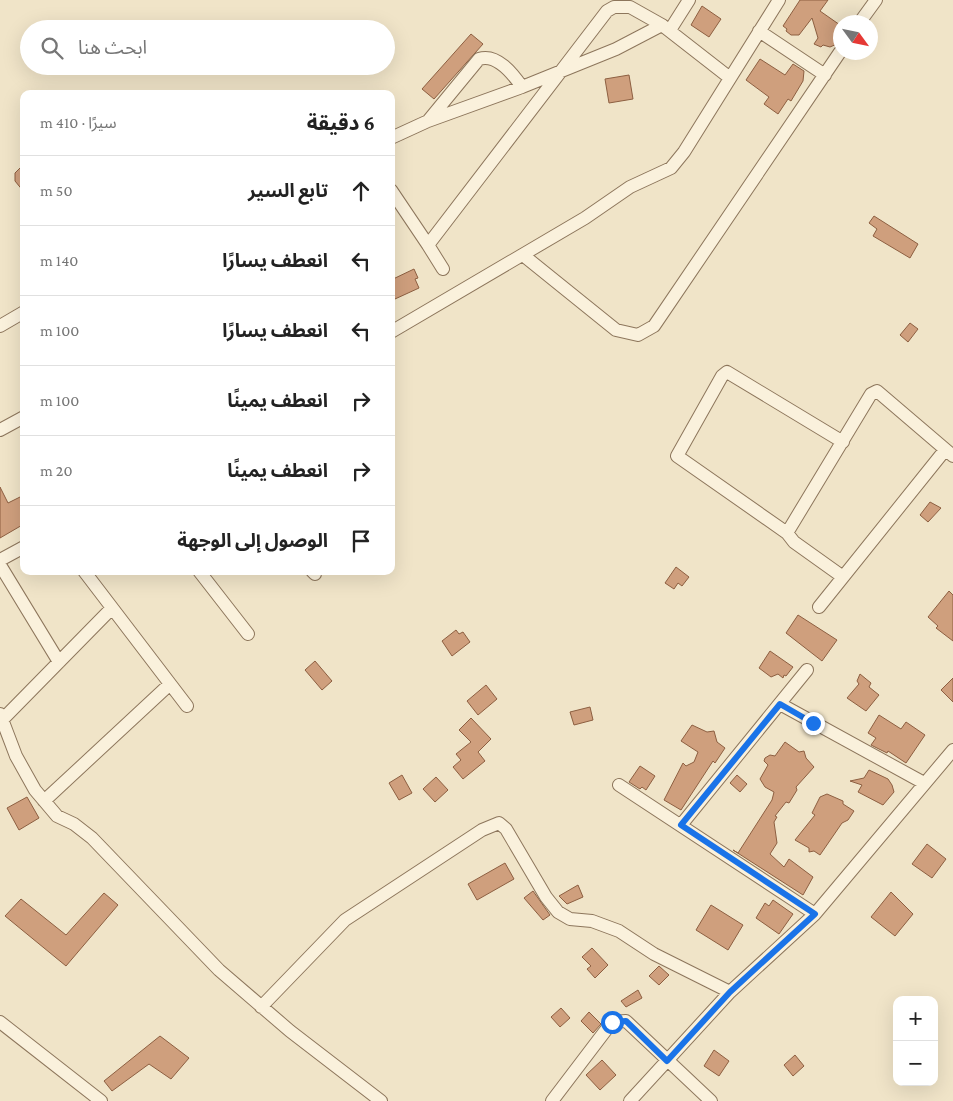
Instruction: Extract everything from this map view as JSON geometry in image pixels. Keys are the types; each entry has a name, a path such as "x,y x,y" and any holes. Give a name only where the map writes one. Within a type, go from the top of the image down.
{"street":[{"path":"395,136 428,121 556,74 666,28 689,0"},
{"path":"395,330 523,255 630,187 670,168 684,152 779,0"},
{"path":"865,15 876,0"},
{"path":"428,245 556,74 600,18 614,7 630,7 666,28 730,78"},
{"path":"759,31 825,75"},
{"path":"428,121 474,64 485,57 498,62 522,87"},
{"path":"523,255 616,330 638,335 654,326 835,60"},
{"path":"395,196 443,268"},
{"path":"0,326 20,314"},
{"path":"843,442 728,372 722,376 677,456 787,533 794,542 843,577"},
{"path":"787,533 871,394 877,391 949,453 819,607"},
{"path":"2,426 20,419"},
{"path":"0,560 20,549"},
{"path":"0,566 59,662"},
{"path":"87,575 187,706"},
{"path":"202,575 248,634"},
{"path":"112,608 1,717 16,756 35,790 57,816 74,824 92,838 219,970 261,1007 381,1101"},
{"path":"681,825 807,670"},
{"path":"44,801 170,684"},
{"path":"780,704 924,783"},
{"path":"630,1101 730,992 815,914 953,750"},
{"path":"618,785 815,914"},
{"path":"261,1007 345,920 482,830 499,823 506,828 546,897 558,912 570,919 592,921 619,931 654,954 730,992"},
{"path":"552,1101 612,1022 626,1021 710,1101"},
{"path":"0,1022 101,1101"}],"building":[{"path":"800,0 828,0 820,11 833,20 833,46 823,45 821,47 814,44 818,38 812,18 799,35 791,35 783,26"},
{"path":"702,6 721,19 709,37 691,25"},
{"path":"471,34 483,44 434,99 422,89"},
{"path":"760,59 785,75 793,64 804,71 803,81 791,101 788,99 778,114 764,104 769,97 746,80"},
{"path":"629,75 633,99 609,103 605,79"},
{"path":"20,168 20,187 15,181 15,173"},
{"path":"874,216 918,244 910,258 873,236 877,229 869,223"},
{"path":"414,269 418,278 415,279 419,288 395,299 395,278"},
{"path":"910,323 918,329 908,342 900,335"},
{"path":"0,487 8,503 20,497 20,526 0,538"},
{"path":"930,502 941,508 928,522 920,515"},
{"path":"676,567 689,577 682,586 678,583 674,589 665,583"},
{"path":"949,591 953,595 953,641 936,628 938,626 928,617"},
{"path":"798,615 837,640 822,661 786,633"},
{"path":"456,630 459,634 463,632 470,642 452,656 442,641"},
{"path":"770,651 793,667 783,678 778,674 771,677 759,668"},
{"path":"315,661 332,681 322,690 305,670"},
{"path":"860,674 871,683 869,687 879,695 866,711 847,698 859,684 857,681"},
{"path":"953,678 953,702 941,690"},
{"path":"486,685 497,699 478,715 467,701"},
{"path":"590,707 593,720 574,725 570,712"},
{"path":"879,715 901,729 906,722 925,735 906,763 888,751 887,753 871,745 876,738 868,733"},
{"path":"471,718 491,739 478,752 485,761 463,779 453,767 461,760 456,754 471,742 459,730"},
{"path":"692,725 707,732 714,731 717,742 725,748 715,763 713,761 681,810 664,800 683,763 686,766 694,762 698,752 681,741"},
{"path":"785,742 799,752 804,751 806,758 814,767 796,787 797,790 789,803 786,802 775,816 777,817 774,822 777,843 770,854 784,867 789,859 813,877 803,895 733,850 738,853 772,800 774,792 765,787 760,779 768,765 764,761 770,755 775,756"},
{"path":"640,766 655,776 646,790 642,787 640,789 629,782"},
{"path":"869,770 888,779 892,785 894,792 883,805 858,792 862,785 850,781 864,778"},
{"path":"402,775 412,793 399,800 389,783"},
{"path":"737,775 747,784 740,792 730,783"},
{"path":"436,777 448,790 435,802 423,789"},
{"path":"827,794 843,801 843,804 854,811 848,820 842,823 820,855 814,851 809,852 809,848 795,840 815,815 812,813 820,797"},
{"path":"27,797 39,818 19,830 7,808"},
{"path":"927,844 946,859 932,878 912,864"},
{"path":"505,863 514,879 477,900 468,884"},
{"path":"578,885 583,897 567,904 559,896"},
{"path":"533,891 550,915 543,920 524,898"},
{"path":"891,892 913,914 895,936 871,917"},
{"path":"104,893 118,905 66,966 5,916 21,899 66,935"},
{"path":"773,900 793,914 779,934 756,918 765,903 769,906"},
{"path":"711,905 743,925 728,950 696,930"},
{"path":"592,948 608,965 595,978 587,969 591,966 582,957"},
{"path":"659,966 669,975 659,985 649,976"},
{"path":"638,990 642,998 626,1007 621,1001"},
{"path":"561,1008 570,1018 560,1027 551,1017"},
{"path":"589,1012 601,1024 593,1033 581,1021"},
{"path":"160,1036 189,1058 171,1079 149,1064 112,1091 104,1081"},
{"path":"714,1050 729,1061 719,1076 704,1066"},
{"path":"795,1055 804,1066 793,1076 784,1065"},
{"path":"602,1060 616,1075 600,1090 586,1075"}],"route":[{"path":"612,1022 626,1021 658,1050 667,1061 730,992 815,914 681,825 780,704 813,723"}]}
